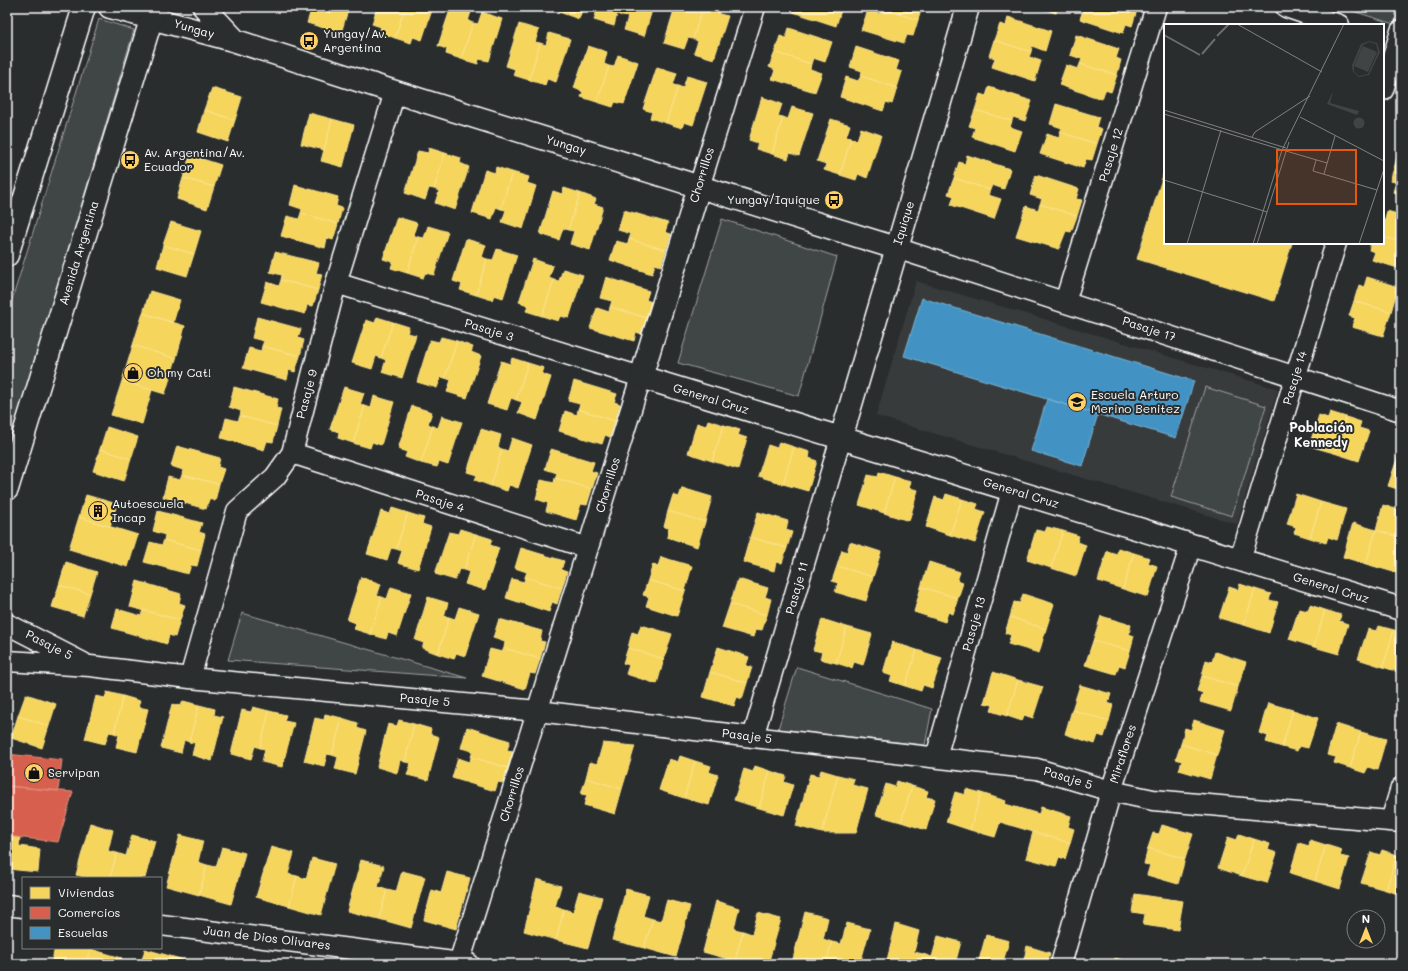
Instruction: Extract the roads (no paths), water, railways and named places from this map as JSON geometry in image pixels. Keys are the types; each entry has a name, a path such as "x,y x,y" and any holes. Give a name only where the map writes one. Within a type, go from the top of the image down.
{"street":[{"path":"7,255 84,7"},
{"name":"Yungay","path":"110,7 153,12 236,41 395,92 896,248"},
{"name":"Yungay","path":"204,7 236,41"},
{"name":"Chorrillos","path":"464,963 538,711 755,7"},
{"name":"Iquique","path":"841,438 968,7"},
{"name":"Pasaje 12","path":"1065,302 1156,7"},
{"path":"1286,7 1336,24"},
{"name":"Avenida Argentina","path":"7,489 153,12"},
{"path":"1384,85 1394,38"},
{"name":"Pasaje 9","path":"190,678 237,511 275,477 292,453 336,283 395,92"},
{"name":"Pasaje 14","path":"1240,560 1336,244"},
{"name":"Pasaje 17","path":"896,248 1401,410"},
{"name":"Pasaje 3","path":"336,283 641,377"},
{"name":"General Cruz","path":"641,377 1401,609"},
{"name":"Pasaje 11","path":"754,737 841,438"},
{"name":"Pasaje 4","path":"292,453 588,548"},
{"name":"Pasaje 13","path":"936,757 1012,491"},
{"name":"Miraflores","path":"1061,964 1111,791 1191,545"},
{"name":"Pasaje 5","path":"7,624 90,666"},
{"name":"Pasaje 5","path":"7,661 90,666 190,678 538,711 1037,769 1111,791 1153,800 1396,821"},
{"path":"1396,821 1401,788"},
{"path":"7,905 22,908"},
{"name":"Juan de Dios Olivares","path":"162,925 464,963"}],"place":[{"name":"Yungay/Av. Argentina","path":"309,41"},
{"name":"Av. Argentina/Av. Ecuador","path":"130,160"},
{"name":"Yungay/Iquique","path":"834,200"},
{"name":"Oh my Cat!","path":"133,373"},
{"name":"Escuela Arturo Merino Benitez","path":"1077,402"},
{"name":"Autoescuela Incap","path":"98,511"},
{"name":"Servipan","path":"34,773"}],"district":[{"name":"Población Kennedy","path":"1321,434"}]}
